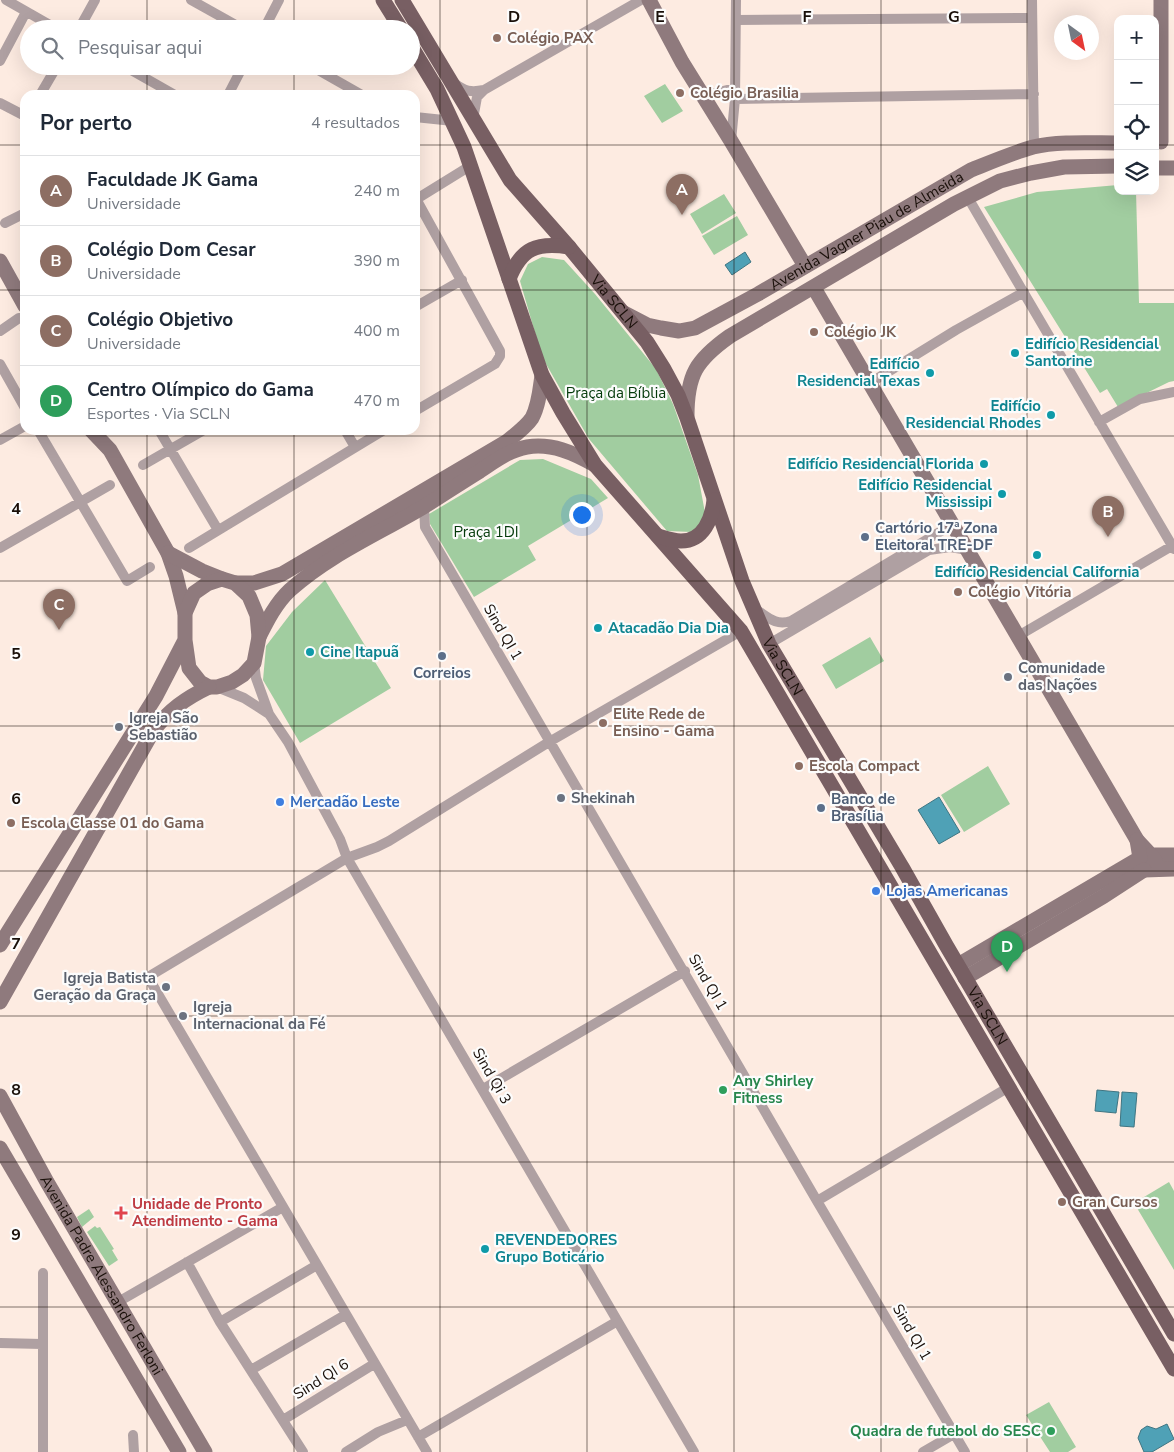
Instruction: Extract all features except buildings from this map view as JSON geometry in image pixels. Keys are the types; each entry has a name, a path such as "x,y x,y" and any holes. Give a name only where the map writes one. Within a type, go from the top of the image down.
{"main road":[{"path":"383,0 395,20"},
{"name":"Via SCLN","path":"402,0 414,20"},
{"path":"648,0 682,62 732,141 804,266"},
{"path":"1162,0 1168,69 1163,142"},
{"name":"Via SCLN","path":"420,30 510,180 624,313 647,342 664,369 678,395 687,418 742,581 769,644 902,867 935,927 1174,1334"},
{"name":"Via SCLN","path":"420,61 437,89 464,147 542,375 563,413 595,465 741,631 1174,1369"},
{"name":"Avenida Vagner Piau de Almeida","path":"624,313 647,325 679,331 695,328 758,294 971,170 1034,147 1072,143 1111,143"},
{"path":"1110,166 1113,155 1111,143"},
{"name":"Avenida Vagner Piau de Almeida","path":"687,418 689,386 693,375 700,362 712,348 730,336 967,196 1000,182 1031,173 1064,167 1110,166"},
{"path":"1159,168 1174,168"},
{"path":"509,279 514,266 521,256 535,247 551,244 569,247"},
{"path":"841,246 851,246 859,253 859,258 850,266"},
{"path":"0,262 20,307"},
{"path":"814,288 1137,840 1147,863"},
{"path":"758,294 757,299 762,309 771,313"},
{"path":"185,613 194,593 207,584 228,581 254,583 282,574 506,442 532,418 538,400 542,375"},
{"path":"96,435 110,450 168,552 185,613 185,640 190,668 200,682 213,687"},
{"path":"107,435 110,450"},
{"path":"259,637 271,614 289,591 318,567 424,506 504,455 526,447 541,446 575,454 595,465"},
{"path":"658,536 680,541 698,536 706,527 712,514 714,500"},
{"path":"0,1002 154,729 165,716 188,697 232,682 243,675 254,663 259,637 257,615 249,596 228,581 202,571 168,552"},
{"path":"24,957 15,946 1,943 156,696 185,640"},
{"path":"962,972 1055,916 1104,896 1147,863 1174,855"},
{"path":"1147,863 1174,869"},
{"path":"14,924 28,935 37,935"},
{"path":"920,935 929,934 935,927"},
{"path":"932,955 936,947 946,945"},
{"name":"Avenida Padre Alessandro Ferloni","path":"0,1096 40,1169 205,1452"},
{"name":"Avenida Padre Alessandro Ferloni","path":"0,1148 179,1452"},
{"path":"11,1165 21,1165 32,1155"},
{"path":"20,1182 29,1172 40,1169"},
{"path":"1116,1271 1126,1270 1131,1261"},
{"path":"1130,1295 1138,1289 1146,1287"}],"street":[{"path":"6,0 41,20"},
{"path":"84,20 95,0"},
{"path":"191,0 228,20"},
{"path":"269,20 280,0"},
{"path":"473,120 477,97 484,90 641,0"},
{"path":"732,141 735,93 736,0"},
{"path":"1032,0 1034,147"},
{"path":"22,20 26,12"},
{"path":"737,20 1032,18"},
{"path":"0,61 20,23"},
{"path":"43,90 52,75"},
{"path":"140,75 166,90"},
{"path":"231,90 238,75"},
{"path":"327,75 353,90"},
{"path":"451,82 465,91 484,90"},
{"path":"703,96 735,93 1034,94"},
{"path":"0,103 20,113"},
{"path":"420,118 453,121"},
{"path":"420,197 470,166"},
{"path":"967,196 1173,548 1018,636"},
{"path":"420,206 499,347 500,356 495,364 420,408"},
{"path":"5,223 20,216"},
{"path":"420,304 462,280"},
{"path":"870,383 956,330 1024,292"},
{"path":"0,331 20,314"},
{"path":"0,364 20,399"},
{"path":"1099,422 1140,399 1174,392"},
{"path":"0,440 20,429"},
{"path":"41,435 127,581 150,567"},
{"path":"162,435 218,530"},
{"path":"143,465 195,435"},
{"path":"348,435 355,447"},
{"path":"189,548 375,435"},
{"path":"0,548 110,485"},
{"path":"424,506 425,527"},
{"path":"406,516 425,527"},
{"path":"755,608 777,623 791,621 953,524"},
{"name":"Sind QI 1","path":"425,527 965,1452"},
{"path":"769,644 929,550 950,547 968,550"},
{"path":"426,1452 148,978 347,858 389,841 549,742 741,631"},
{"path":"254,663 256,678 265,709"},
{"path":"213,687 244,698 265,709"},
{"name":"Sind Qi 3","path":"265,709 288,742 340,839 347,858 483,1089 616,1322 694,1452"},
{"path":"483,1089 684,972"},
{"path":"817,1201 1009,1087"},
{"path":"118,1302 282,1207"},
{"path":"187,1262 220,1322 303,1452"},
{"path":"220,1322 317,1265"},
{"path":"43,1273 44,1452"},
{"path":"251,1370 345,1314"},
{"path":"418,1437 616,1322"},
{"path":"0,1343 42,1344"},
{"name":"Sind QI 6","path":"283,1420 374,1364"},
{"path":"346,1452 378,1432 407,1420"},
{"path":"923,1452 954,1434"},
{"path":"133,1435 134,1452"}],"green space":[{"path":"665,84 683,111 662,123 644,96"},
{"path":"1114,185 1114,195 1136,195 1139,303 1174,303 1174,381 1118,407 1107,389 1100,393 984,207 1037,192"},
{"path":"724,194 736,213 702,234 690,214"},
{"path":"737,216 748,235 714,255 702,236"},
{"name":"Praça da Bíblia","path":"542,257 564,260 595,294 656,369 673,404 698,475 706,518 692,532 667,531 589,439 542,357 520,281 528,264"},
{"name":"Praça 1DI","path":"543,459 591,479 608,498 528,546 536,560 474,597 430,524 429,514 520,460"},
{"path":"325,580 391,688 300,743 263,680 266,646 292,612"},
{"path":"870,637 884,661 836,689 822,665"},
{"path":"988,766 1010,804 964,832 941,795"},
{"path":"1169,1182 1174,1191 1174,1270 1134,1203"},
{"path":"89,1209 94,1217 82,1227 77,1217"},
{"path":"95,1226 97,1228 100,1227 114,1249 112,1250 118,1260 109,1266 87,1232"},
{"name":"Quadra de futebol do SESC","path":"1049,1402 1076,1447 1068,1452 1050,1452 1026,1415"}],"water":[{"path":"745,252 751,262 732,275 725,265"},
{"path":"939,797 960,832 939,844 918,810"},
{"path":"1097,1090 1119,1092 1116,1113 1095,1111"},
{"path":"1122,1092 1137,1093 1134,1127 1120,1126"},
{"path":"1167,1424 1174,1439 1152,1452 1144,1452 1138,1438 1141,1430 1147,1426 1156,1429"}],"place":[{"name":"Colégio PAX","path":"497,38"},
{"name":"Colégio Brasilia","path":"680,93"},
{"name":"Faculdade JK Gama","path":"682,215"},
{"name":"Colégio JK","path":"814,332"},
{"name":"Edifício Residencial Santorine","path":"1015,353"},
{"name":"Edifício Residencial Texas","path":"930,373"},
{"name":"Edifício Residencial Rhodes","path":"1051,415"},
{"name":"Edifício Residencial Florida","path":"984,464"},
{"name":"Edifício Residencial Mississipi","path":"1002,494"},
{"name":"Cartório 17ª Zona Eleitoral TRE-DF","path":"865,537"},
{"name":"Colégio Dom Cesar","path":"1108,537"},
{"name":"Edifício Residencial California","path":"1037,555"},
{"name":"Colégio Vitória","path":"958,592"},
{"name":"Atacadão Dia Dia","path":"598,628"},
{"name":"Colégio Objetivo","path":"59,630"},
{"name":"Cine Itapuã","path":"310,652"},
{"name":"Correios","path":"442,656"},
{"name":"Comunidade das Nações","path":"1008,677"},
{"name":"Elite Rede de Ensino - Gama","path":"603,723"},
{"name":"Igreja São Sebastião","path":"119,727"},
{"name":"Escola Compact","path":"799,766"},
{"name":"Shekinah","path":"561,798"},
{"name":"Mercadão Leste","path":"280,802"},
{"name":"Banco de Brasília","path":"821,808"},
{"name":"Escola Classe 01 do Gama","path":"11,823"},
{"name":"Lojas Americanas","path":"876,891"},
{"name":"Centro Olímpico do Gama","path":"1007,972"},
{"name":"Igreja Batista Geração da Graça","path":"166,987"},
{"name":"Igreja Internacional da Fé","path":"183,1016"},
{"name":"Any Shirley Fitness","path":"723,1090"},
{"name":"Gran Cursos","path":"1062,1202"},
{"name":"Unidade de Pronto Atendimento - Gama","path":"121,1213"},
{"name":"REVENDEDORES Grupo Boticário","path":"485,1249"},
{"name":"Quadra de futebol do SESC","path":"1051,1431"}]}
